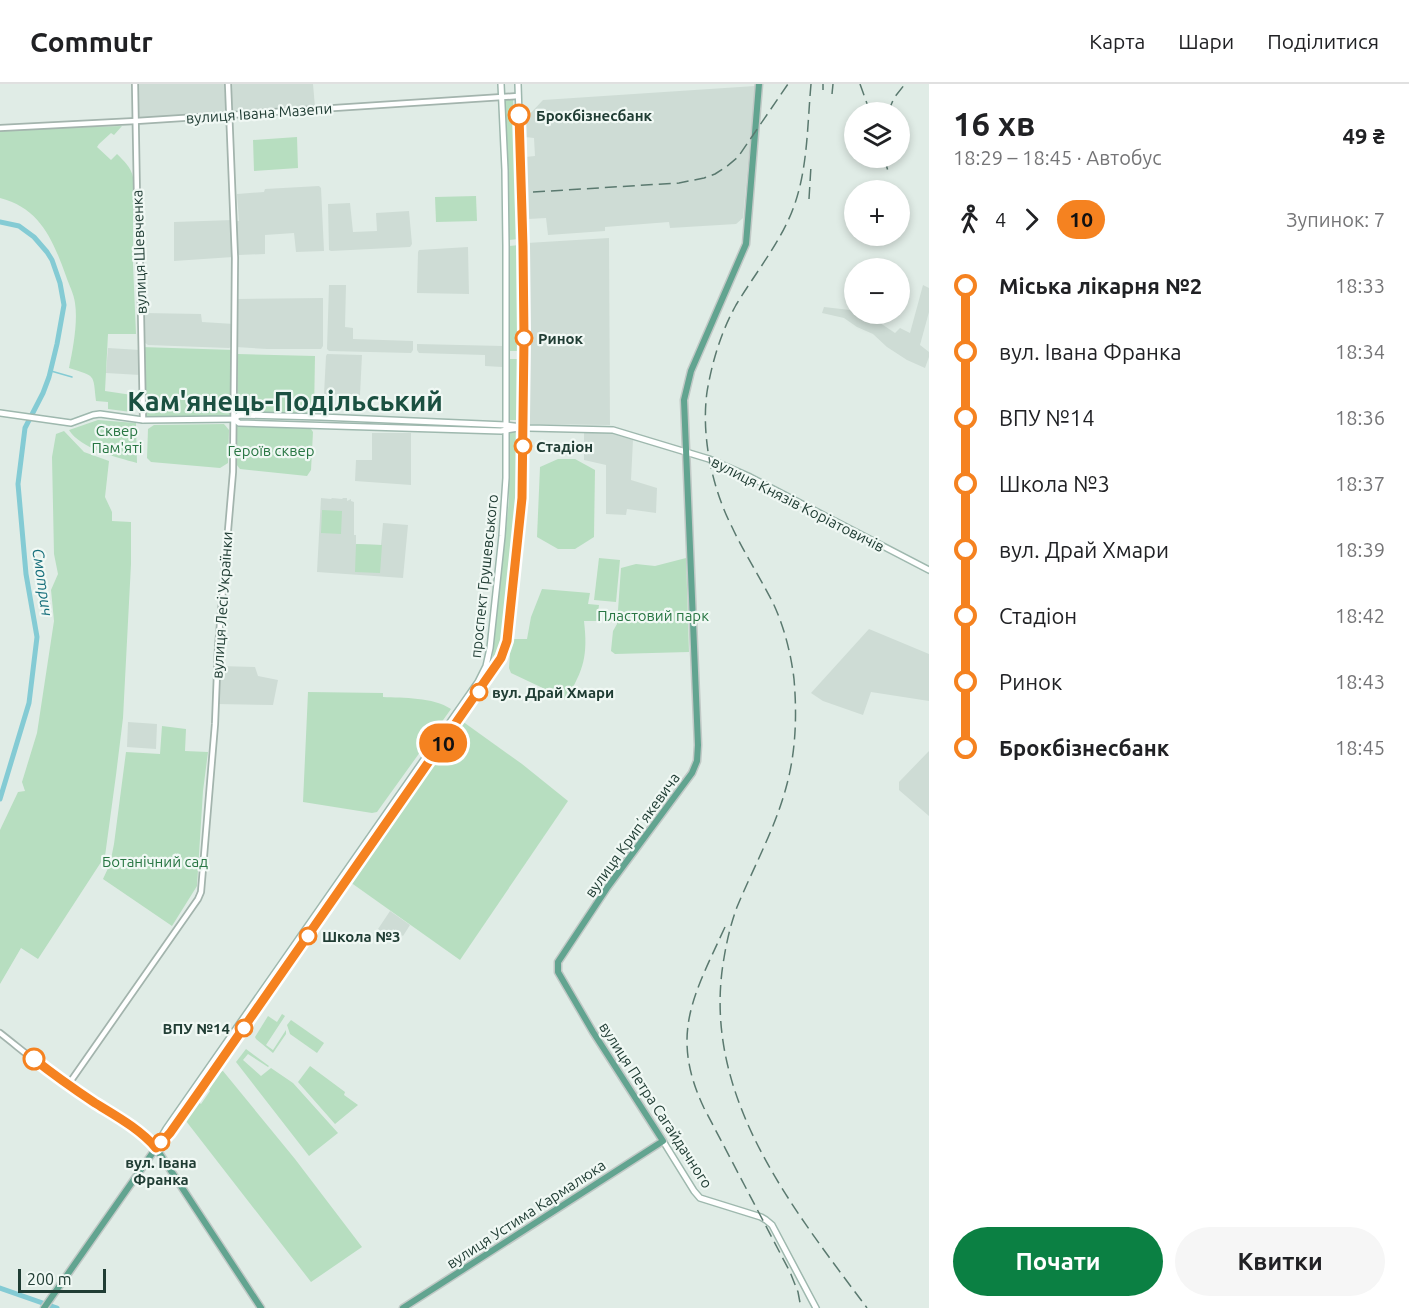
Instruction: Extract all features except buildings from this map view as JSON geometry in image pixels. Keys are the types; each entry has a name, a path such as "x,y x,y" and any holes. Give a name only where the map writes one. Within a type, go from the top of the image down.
{"main road":[{"name":"проспект Грушевського","path":"44,1308 484,671 489,658 506,478 506,246 501,84"},
{"name":"проспект Грушевського","path":"156,1148 170,1133 201,1089 501,658 507,641 522,502 523,246 518,84"},
{"name":"вулиця Крипʼякевича","path":"558,972 558,962 607,888 692,773 697,761 684,400 691,371 746,244 759,84"},
{"name":"вулиця Князів Коріатовичів","path":"0,413 61,423 71,423 100,414 143,420 234,419 239,415 506,428"},
{"name":"вулиця Князів Коріатовичів","path":"234,419 239,423 258,424 613,430 710,459 750,477 929,570"},
{"name":"вулиця Петра Сагайдачного","path":"558,972 593,1032 694,1191 700,1198 761,1217 772,1225 816,1308"},
{"name":"вулиця Устима Кармалюка","path":"403,1308 663,1141"},
{"path":"156,1148 261,1308"}],"street":[{"name":"вулиця Шевченка","path":"135,84 143,420"},
{"name":"вулиця Лесі Українки","path":"68,1085 201,892 233,472 235,258 228,84"},
{"name":"вулиця Івана Мазепи","path":"0,128 518,96"},
{"path":"0,1033 68,1085 119,1118 156,1148"}],"shaded area":[{"path":"137,84 224,84 226,112 138,119"},
{"path":"231,84 313,84 315,107 232,110"},
{"path":"755,86 743,218 736,224 670,228 669,222 605,227 605,231 548,235 546,218 528,219 525,157 535,156 534,138 525,137 524,118 543,100"},
{"path":"319,186 321,188 324,251 296,252 294,233 265,235 265,254 239,255 237,253 236,221 239,221 237,194 264,192 265,189"},
{"path":"350,203 353,232 377,231 376,213 409,211 412,244 410,247 329,250 328,204"},
{"path":"233,220 233,257 174,261 174,222"},
{"name":"Ринок","path":"609,238 610,425 528,424 527,243"},
{"path":"468,247 469,294 417,293 419,250"},
{"path":"329,285 346,285 345,327 353,328 353,339 413,341 411,353 329,351 327,349"},
{"path":"923,285 929,288 929,312 920,345 929,352 925,368 907,360 887,347 873,334 853,324 882,324 895,333 900,328 910,333"},
{"path":"323,298 323,346 321,349 236,347 237,299"},
{"path":"824,307 844,309 844,318 822,313"},
{"path":"144,313 201,314 202,322 234,324 233,346 229,348 148,345 144,342"},
{"path":"417,344 503,346 502,367 485,366 485,355 419,353"},
{"path":"108,348 140,350 140,375 106,373"},
{"path":"327,354 362,355 360,395 324,394"},
{"path":"372,433 411,433 411,485 355,481 356,460 372,460"},
{"path":"584,433 611,433 633,440 631,480 657,488 656,513 627,509 626,515 606,514 606,465 584,460"},
{"path":"321,498 347,498 347,501 351,499 354,502 356,544 381,545 383,523 408,525 403,578 317,572"},
{"path":"869,629 929,654 929,701 871,692 863,715 823,701 811,693"},
{"path":"219,666 255,667 258,676 278,680 273,705 217,704"},
{"path":"128,722 157,724 156,749 127,747"},
{"path":"929,751 929,816 899,790 899,782"},
{"path":"390,911 410,925 403,936 393,929 388,936 378,929"}],"green space":[{"path":"505,99 513,99 519,239 509,240"},
{"path":"122,126 97,147 111,160 117,154 129,167 133,177 136,334 108,334 105,391 132,395 131,412 108,409 108,402 96,401 92,377 69,368 75,336 76,310 74,296 56,250 35,218 25,209 0,198 0,130"},
{"path":"297,137 298,168 254,171 253,140"},
{"path":"476,196 477,221 436,222 435,197"},
{"path":"520,245 521,351 509,351 509,246"},
{"path":"141,347 234,350 234,419 143,420"},
{"path":"238,354 315,356 314,413 237,412"},
{"path":"509,359 521,359 521,418 519,420 510,420 509,417"},
{"name":"Сквер Пам'яті","path":"98,420 136,423 137,463 90,447 69,430"},
{"path":"224,424 229,430 228,463 220,468 151,462 147,458 148,429 154,425"},
{"name":"Героїв сквер","path":"237,426 311,429 313,432 311,470 307,476 240,469 236,464"},
{"path":"518,430 521,434 519,499 506,624 497,661 492,660 509,500 508,433"},
{"path":"64,431 84,452 109,461 105,497 112,512 112,521 131,522 123,718 105,856 38,959 21,948 0,984 0,830 18,792 25,791 22,782 37,733 54,621 51,590 58,574 54,554 52,457 56,434"},
{"path":"558,459 575,459 595,470 594,537 575,549 558,549 537,537 540,467"},
{"path":"322,510 342,511 341,534 321,533"},
{"path":"356,544 382,545 380,573 355,572"},
{"path":"599,558 620,560 616,602 594,600"},
{"name":"Пластовий парк","path":"686,558 689,652 615,654 611,651 613,631 617,624 621,568 636,564 655,566"},
{"path":"542,589 590,593 588,604 599,605 597,621 584,621 585,653 581,671 566,699 511,673 509,668 511,639 527,639 531,617"},
{"path":"308,692 383,693 383,697 427,700 451,709 377,812 372,813 303,802"},
{"path":"462,721 522,764 568,801 460,960 350,882"},
{"name":"Ботанічний сад","path":"162,726 186,729 185,751 208,752 197,886 172,926 103,879 110,864 114,844 126,752 160,754"},
{"path":"282,1014 285,1016 266,1045 273,1050 286,1030 286,1034 273,1053 255,1037 268,1016 277,1022"},
{"path":"291,1020 324,1043 317,1053 290,1034 287,1025"},
{"path":"246,1049 269,1066 248,1054 243,1060 261,1076 271,1068 293,1083 338,1133 309,1156 236,1062"},
{"path":"310,1066 345,1092 344,1095 358,1105 335,1124 298,1082"},
{"path":"223,1071 295,1159 362,1247 311,1282 186,1121 198,1102 201,1104 210,1091 208,1088 218,1072"}],"waterway":[{"name":"Смотрич","path":"0,222 19,226 34,237 47,252 60,283 64,305 49,377 25,428 18,484 26,574 37,637 29,703 0,799"},
{"path":"51,371 72,377"},
{"name":"Смотрич","path":"0,1288 57,1308"}],"railway":[{"path":"533,192 679,183 715,174 738,157 788,84"},
{"path":"811,84 806,150 797,198 779,238 731,315 718,347 707,392 707,444 714,479 725,512 773,603 780,621 791,660 795,705 794,745 787,784 771,831 733,919 724,958 720,1008 726,1056 739,1102 758,1146 809,1229 867,1308"},
{"path":"823,84 823,90"},
{"path":"832,94 833,84"},
{"path":"860,84 866,102"},
{"path":"892,102 905,84"},
{"path":"809,199 811,166"},
{"path":"887,168 889,174"},
{"path":"725,927 704,974 690,1015 687,1036 688,1058 704,1108 790,1272 798,1292 801,1308"}],"bus line":[{"name":"10","path":"34,1059 68,1085 119,1118 156,1148 170,1133 237,1039 501,658 507,641 522,498 524,338 519,115"}],"place":[{"name":"Брокбізнесбанк","path":"519,115"},
{"name":"Ринок","path":"524,338"},
{"name":"Стадіон","path":"523,446"},
{"name":"вул. Драй Хмари","path":"479,692"},
{"name":"Школа №3","path":"308,936"},
{"name":"ВПУ №14","path":"244,1028"},
{"name":"вул. Івана Франка","path":"161,1142"}],"district":[{"name":"Кам'янець-Подільський","path":"285,401"}]}
